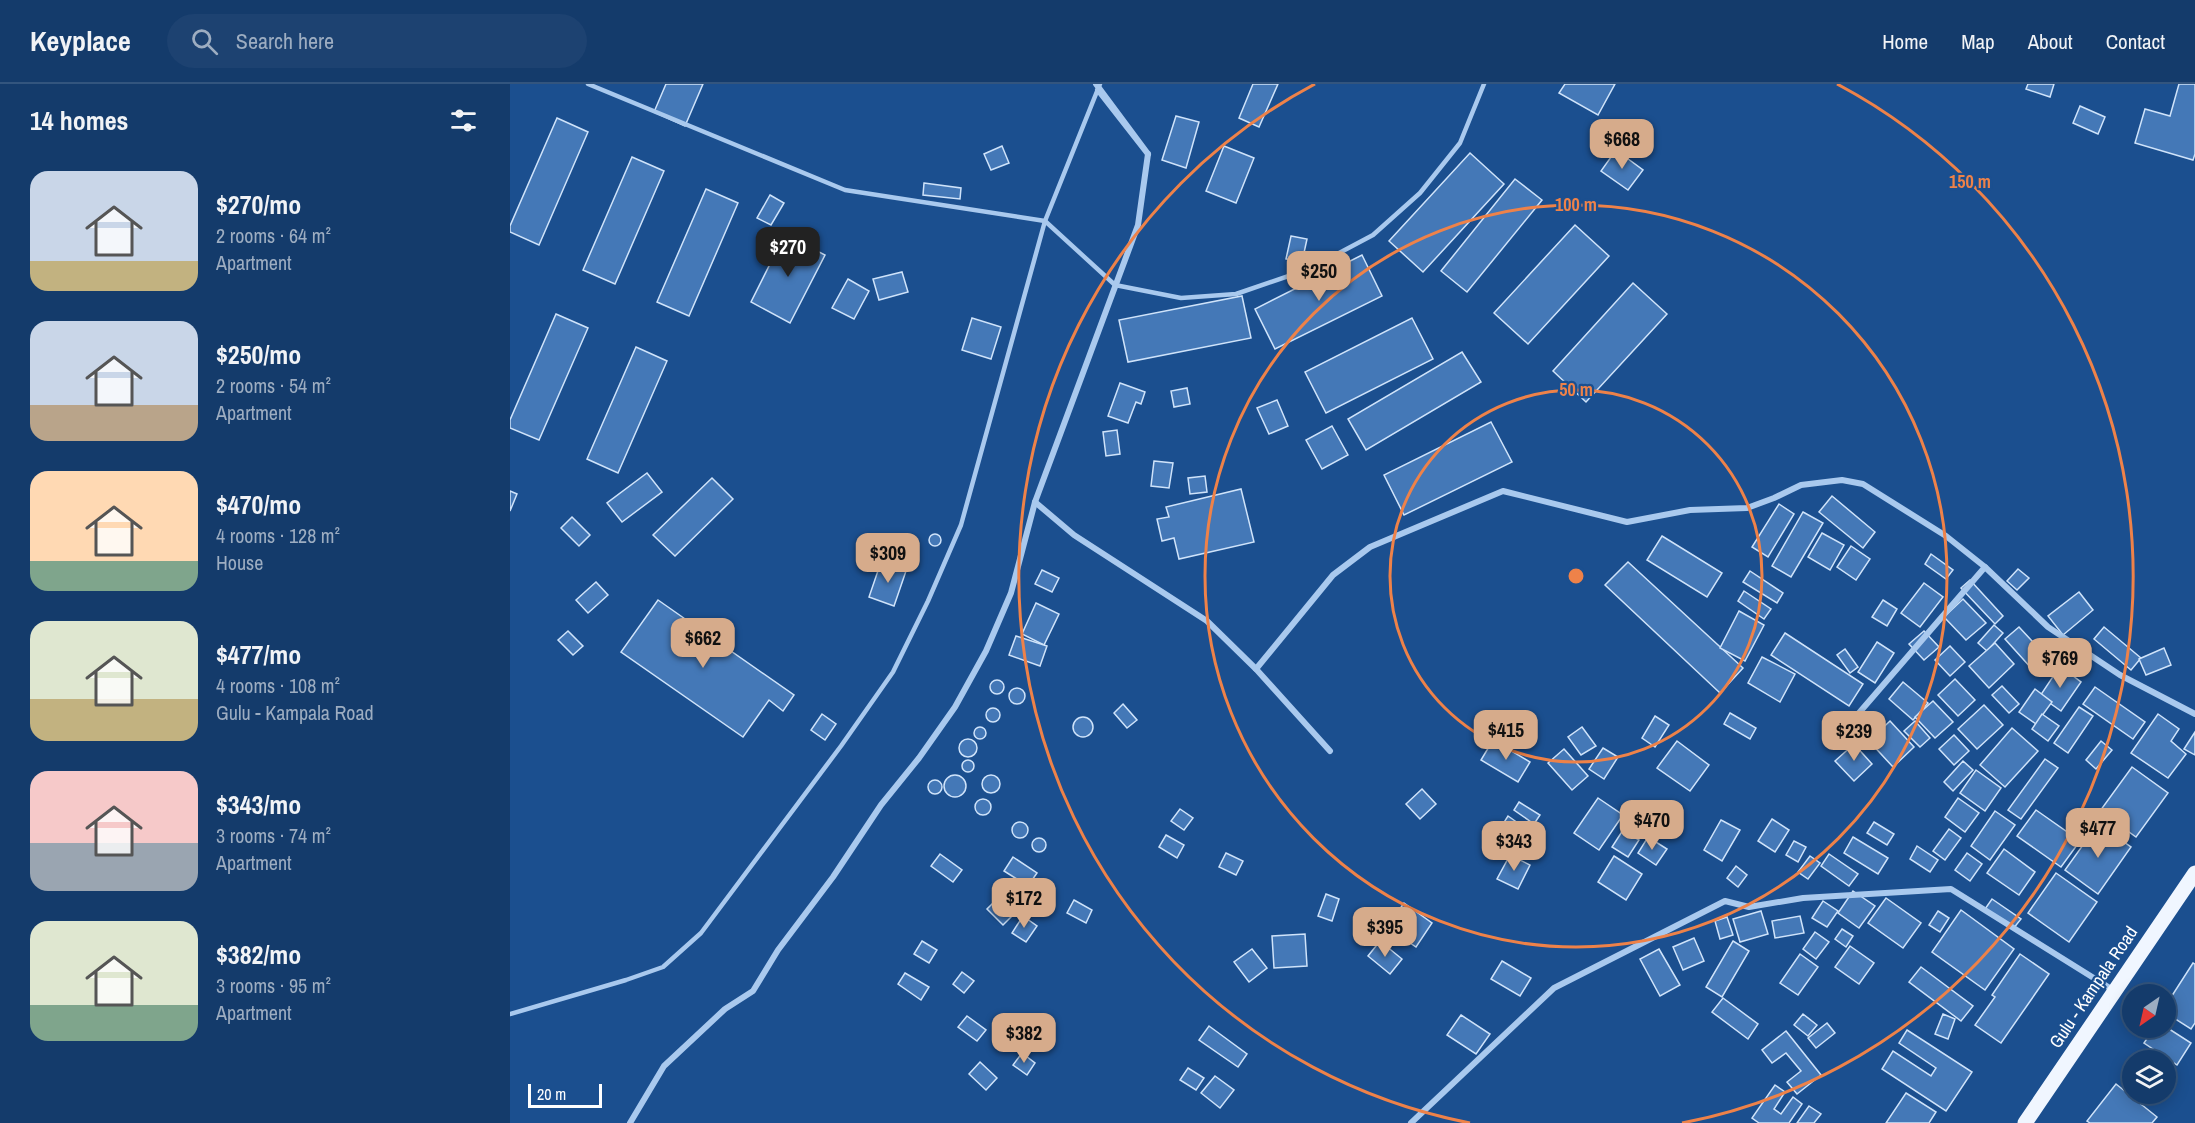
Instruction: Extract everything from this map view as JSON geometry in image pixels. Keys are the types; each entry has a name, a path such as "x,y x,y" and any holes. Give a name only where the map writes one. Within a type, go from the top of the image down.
{"main road":[{"name":"Gulu - Kampala Road","path":"2025,1123 2195,873"}],"street":[{"path":"630,1123 664,1066 725,1009 753,991 778,950 833,877 881,805 919,758 955,707 986,651 1011,593 1035,502 1138,225 1148,154 1098,86"},
{"path":"1256,669 1333,575 1370,547 1503,491 1627,522 1690,510 1747,508 1801,485 1842,480 1863,484 1904,508 1946,536 1985,567 2048,627 2120,675 2195,714"},
{"path":"1035,502 1074,536 1207,621 1256,669 1330,750"},
{"path":"1846,728 1985,567"},
{"path":"1411,1123 1554,988 1725,901 1749,907 1803,898 1951,889 2114,990"}],"lane":[{"path":"588,84 844,190 1045,221 1115,285 1181,298 1236,294 1310,269 1373,235 1420,193 1460,143 1484,84"},
{"path":"510,1014 663,967 701,933 893,672 928,601 961,525 1045,221 1098,86"}],"building":[{"path":"666,84 703,84 685,126 654,112"},
{"path":"1253,84 1278,84 1259,127 1239,118"},
{"path":"1565,84 1615,84 1598,115 1559,93"},
{"path":"2028,84 2054,84 2050,97 2026,89"},
{"path":"2179,84 2195,84 2195,154 2193,160 2135,143 2145,109 2170,116"},
{"path":"2080,106 2105,117 2098,134 2073,123"},
{"path":"1176,116 1199,122 1186,168 1162,160"},
{"path":"557,118 588,132 539,245 510,232 510,226"},
{"path":"1002,146 1009,163 991,170 984,154"},
{"path":"1224,146 1254,158 1236,203 1206,191"},
{"path":"1616,150 1643,170 1628,190 1601,171"},
{"path":"1470,153 1504,184 1423,272 1389,241"},
{"path":"632,157 664,171 615,284 583,270"},
{"path":"1515,179 1542,200 1467,292 1441,271"},
{"path":"924,183 961,188 960,199 923,195"},
{"path":"706,189 738,203 689,316 657,302"},
{"path":"770,195 784,203 771,225 757,218"},
{"path":"1575,225 1609,256 1528,344 1494,313"},
{"path":"785,234 825,255 790,323 751,302"},
{"path":"1291,236 1307,239 1302,262 1286,259"},
{"path":"1362,255 1382,296 1275,349 1255,309"},
{"path":"902,272 908,292 879,300 873,279"},
{"path":"848,279 869,291 854,319 832,308"},
{"path":"1633,283 1667,314 1586,402 1553,371"},
{"path":"1242,296 1251,338 1128,362 1119,320"},
{"path":"556,314 588,328 539,440 510,428 510,420"},
{"path":"972,318 1001,327 991,359 962,350"},
{"path":"1412,318 1433,359 1326,413 1305,372"},
{"path":"636,347 667,361 618,473 587,459"},
{"path":"1462,352 1481,382 1366,450 1348,419"},
{"path":"1120,383 1145,392 1141,404 1136,402 1128,423 1108,416"},
{"path":"1187,388 1190,404 1174,407 1171,391"},
{"path":"1277,400 1288,426 1269,434 1257,408"},
{"path":"1491,422 1512,462 1404,515 1384,475"},
{"path":"1332,426 1348,455 1322,469 1306,440"},
{"path":"1117,430 1120,454 1106,456 1103,432"},
{"path":"1154,461 1173,463 1169,488 1151,486"},
{"path":"647,473 662,492 622,522 607,503"},
{"path":"1205,476 1207,492 1190,494 1188,478"},
{"path":"712,478 733,499 675,556 653,535"},
{"path":"1241,489 1254,542 1179,559 1174,538 1162,541 1157,519 1169,517 1166,507"},
{"path":"510,491 517,494 510,511"},
{"path":"1832,496 1875,532 1863,548 1819,512"},
{"path":"1779,504 1794,514 1768,557 1752,547"},
{"path":"1803,512 1823,523 1791,577 1772,566"},
{"path":"572,517 590,535 579,546 561,528"},
{"path":"1822,533 1844,545 1830,570 1808,557"},
{"path":"935,534 941,540 935,546 929,540"},
{"path":"1662,536 1722,573 1707,597 1647,560"},
{"path":"1851,546 1870,559 1856,580 1837,567"},
{"path":"1931,554 1953,570 1946,579 1925,564"},
{"path":"881,562 906,571 894,606 869,597"},
{"path":"1628,562 1743,668 1720,693 1605,585"},
{"path":"2018,569 2029,578 2017,590 2007,581"},
{"path":"1042,570 1059,578 1052,592 1035,584"},
{"path":"1750,571 1783,593 1777,603 1743,582"},
{"path":"1970,580 2003,616 1995,624 1961,588"},
{"path":"596,582 608,595 588,613 576,600"},
{"path":"1924,583 1943,597 1920,627 1901,613"},
{"path":"1744,591 1771,609 1764,619 1738,601"},
{"path":"2079,592 2093,610 2063,635 2048,616"},
{"path":"1963,599 1986,623 1966,640 1944,617"},
{"path":"658,600 794,695 783,711 769,700 743,737 621,652"},
{"path":"1883,600 1897,609 1887,626 1872,617"},
{"path":"1036,603 1059,614 1044,645 1022,634"},
{"path":"1739,611 1764,625 1745,661 1720,648"},
{"path":"1994,625 2003,633 1987,651 1978,643"},
{"path":"2019,627 2046,656 2032,669 2005,639"},
{"path":"2104,627 2141,658 2131,670 2094,639"},
{"path":"568,631 583,646 573,655 558,640"},
{"path":"1924,631 1939,647 1924,660 1909,644"},
{"path":"1785,633 1863,684 1849,706 1771,655"},
{"path":"1016,636 1047,646 1040,666 1009,655"},
{"path":"1877,642 1894,653 1875,683 1858,672"},
{"path":"1995,643 2014,664 1989,688 1969,666"},
{"path":"1950,646 1965,662 1950,676 1935,660"},
{"path":"2164,648 2171,665 2146,675 2139,659"},
{"path":"1845,649 1858,667 1850,673 1837,655"},
{"path":"1762,657 1795,674 1780,702 1748,683"},
{"path":"2060,666 2081,682 2061,711 2040,696"},
{"path":"1955,679 1975,700 1958,716 1938,695"},
{"path":"994,680 1000,680 1004,687 1000,694 994,694 990,690 990,684"},
{"path":"1903,682 1928,703 1913,720 1889,699"},
{"path":"2002,686 2019,704 2009,713 1992,695"},
{"path":"2095,687 2145,722 2133,739 2083,704"},
{"path":"1017,688 1025,696 1017,704 1009,696"},
{"path":"2035,689 2052,702 2036,724 2019,712"},
{"path":"1933,701 1953,722 1935,738 1915,717"},
{"path":"1123,704 1137,720 1127,728 1114,713"},
{"path":"1984,705 2003,725 1977,749 1958,729"},
{"path":"2079,707 2093,716 2068,753 2054,743"},
{"path":"990,708 996,708 1000,715 996,722 990,722 986,718 986,712"},
{"path":"1730,713 1756,728 1750,739 1724,724"},
{"path":"822,714 836,724 825,740 811,730"},
{"path":"2042,714 2059,726 2048,741 2032,729"},
{"path":"2158,714 2179,729 2171,741 2186,754 2168,778 2131,753"},
{"path":"1655,716 1669,725 1655,747 1642,738"},
{"path":"1083,717 1090,720 1093,727 1090,734 1083,737 1076,734 1073,727 1076,720"},
{"path":"1890,721 1914,747 1893,767 1869,741"},
{"path":"1915,721 1930,738 1920,747 1904,731"},
{"path":"982,727 985,728 985,738 978,739 975,738 974,731 975,728"},
{"path":"1582,727 1596,746 1581,755 1568,737"},
{"path":"2012,728 2038,751 2005,787 1980,765"},
{"path":"2195,732 2195,755 2184,749"},
{"path":"1954,735 1969,751 1954,765 1939,749"},
{"path":"968,739 974,742 977,748 974,754 968,757 962,754 959,748 962,742"},
{"path":"1493,740 1530,762 1518,782 1481,760"},
{"path":"1677,741 1709,765 1690,791 1657,768"},
{"path":"2101,741 2112,750 2096,769 2086,760"},
{"path":"1854,744 1872,764 1854,781 1835,761"},
{"path":"1603,748 1618,757 1604,779 1589,769"},
{"path":"1564,749 1588,776 1572,790 1548,763"},
{"path":"2045,759 2058,768 2021,819 2008,810"},
{"path":"970,760 974,766 970,772 966,772 962,764"},
{"path":"1963,761 1973,770 1953,791 1944,782"},
{"path":"2132,767 2168,793 2136,837 2100,811"},
{"path":"1976,770 2001,788 1985,811 1960,793"},
{"path":"955,775 963,778 966,786 963,794 955,797 947,794 944,786 947,778"},
{"path":"987,775 995,775 1000,780 998,791 987,793 982,788 982,780"},
{"path":"932,780 938,780 942,787 938,794 932,794 928,790 928,784"},
{"path":"1422,789 1436,804 1420,819 1406,804"},
{"path":"1598,798 1623,815 1599,850 1574,833"},
{"path":"1958,798 1979,813 1965,832 1945,817"},
{"path":"983,799 991,807 983,815 975,807"},
{"path":"1519,802 1540,815 1534,824 1514,810"},
{"path":"1180,809 1193,818 1184,830 1171,821"},
{"path":"2036,810 2080,841 2061,867 2017,836"},
{"path":"1995,811 2015,825 1990,860 1971,846"},
{"path":"1508,816 1525,828 1511,849 1494,838"},
{"path":"1772,819 1789,830 1775,852 1758,841"},
{"path":"1721,820 1740,830 1722,861 1704,850"},
{"path":"1020,822 1028,830 1020,838 1012,830"},
{"path":"1874,822 1894,834 1887,845 1867,833"},
{"path":"2098,824 2131,847 2098,894 2065,870"},
{"path":"1949,829 1961,838 1945,860 1933,851"},
{"path":"1623,830 1639,840 1628,857 1612,847"},
{"path":"1166,835 1184,845 1177,858 1159,847"},
{"path":"1648,837 1667,849 1656,865 1638,853"},
{"path":"1853,837 1888,858 1878,874 1844,853"},
{"path":"1036,838 1042,838 1046,845 1042,852 1036,852 1032,848 1032,842"},
{"path":"1794,841 1806,847 1798,862 1786,855"},
{"path":"1917,846 1938,860 1930,872 1910,859"},
{"path":"2004,849 2035,872 2019,895 1987,873"},
{"path":"1226,853 1243,861 1236,875 1219,867"},
{"path":"1967,853 1982,864 1970,881 1955,870"},
{"path":"940,854 962,870 953,882 931,866"},
{"path":"1829,854 1858,874 1849,886 1821,866"},
{"path":"1510,855 1530,865 1518,889 1497,879"},
{"path":"1614,856 1642,874 1626,900 1598,882"},
{"path":"1810,856 1820,863 1808,879 1798,872"},
{"path":"1013,857 1037,873 1028,886 1004,871"},
{"path":"1736,866 1747,875 1738,887 1727,878"},
{"path":"2056,873 2097,902 2069,942 2028,913"},
{"path":"1853,891 1875,906 1859,928 1838,913"},
{"path":"1326,894 1339,899 1332,921 1318,916"},
{"path":"1886,898 1921,923 1903,948 1868,923"},
{"path":"1992,899 2021,919 2013,929 1985,909"},
{"path":"996,900 1012,916 1003,925 987,909"},
{"path":"1074,900 1092,910 1086,923 1067,913"},
{"path":"1823,901 1838,911 1827,927 1812,918"},
{"path":"1404,903 1432,923 1416,947 1387,927"},
{"path":"1961,910 2014,949 1985,990 1932,952"},
{"path":"1761,911 1768,934 1740,942 1733,919"},
{"path":"1938,911 1949,918 1940,932 1929,925"},
{"path":"1023,916 1037,926 1026,942 1012,933"},
{"path":"1800,916 1804,933 1775,938 1772,921"},
{"path":"1727,917 1733,935 1720,939 1715,921"},
{"path":"1842,929 1853,936 1846,947 1835,939"},
{"path":"1815,932 1829,942 1816,959 1803,949"},
{"path":"1305,934 1307,966 1274,968 1272,936"},
{"path":"1694,938 1704,961 1683,970 1673,947"},
{"path":"922,941 937,950 929,963 914,954"},
{"path":"1380,941 1402,959 1390,974 1368,956"},
{"path":"1733,941 1749,951 1722,997 1706,987"},
{"path":"1850,946 1874,963 1859,984 1835,967"},
{"path":"1252,949 1267,968 1249,982 1234,962"},
{"path":"1659,949 1680,985 1660,996 1640,959"},
{"path":"1800,954 1818,967 1798,995 1780,983"},
{"path":"2020,954 2049,974 2001,1043 1975,1025 1995,997 1992,995"},
{"path":"1502,961 1531,978 1520,996 1491,979"},
{"path":"2193,963 2195,964 2195,1023 2191,1029 2176,1019 2176,989"},
{"path":"1921,967 1973,1006 1961,1021 1909,982"},
{"path":"962,972 974,981 964,993 953,984"},
{"path":"905,973 929,987 921,1000 898,984"},
{"path":"1723,998 1758,1024 1748,1039 1712,1012"},
{"path":"1803,1014 1817,1025 1808,1036 1794,1025"},
{"path":"1943,1014 1955,1019 1948,1039 1935,1034"},
{"path":"1461,1015 1490,1034 1476,1054 1447,1035"},
{"path":"967,1016 986,1030 977,1041 958,1027"},
{"path":"1827,1023 1835,1033 1816,1048 1808,1038"},
{"path":"1209,1026 1247,1054 1238,1067 1199,1040"},
{"path":"1907,1030 1972,1072 1946,1111 1882,1069 1893,1051 1931,1076 1936,1068 1899,1043"},
{"path":"1786,1031 1821,1075 1797,1094 1787,1082 1801,1071 1786,1053 1772,1063 1762,1050"},
{"path":"2176,1033 2191,1043 2177,1065 2176,1050 2154,1050 2144,1043 2147,1038 2176,1038"},
{"path":"1022,1053 1035,1063 1027,1075 1013,1065"},
{"path":"980,1062 997,1078 986,1090 969,1074"},
{"path":"1188,1068 1204,1078 1196,1090 1180,1080"},
{"path":"1215,1076 1234,1090 1220,1108 1201,1093"},
{"path":"2116,1084 2122,1089 2122,1104 2141,1104 2157,1117 2152,1123 2090,1123 2087,1121"},
{"path":"1775,1085 1785,1092 1774,1109 1781,1114 1793,1097 1802,1104 1789,1123 1759,1123 1752,1118"},
{"path":"1906,1093 1936,1112 1929,1123 1886,1123"},
{"path":"1809,1106 1821,1114 1814,1123 1797,1123"}]}
